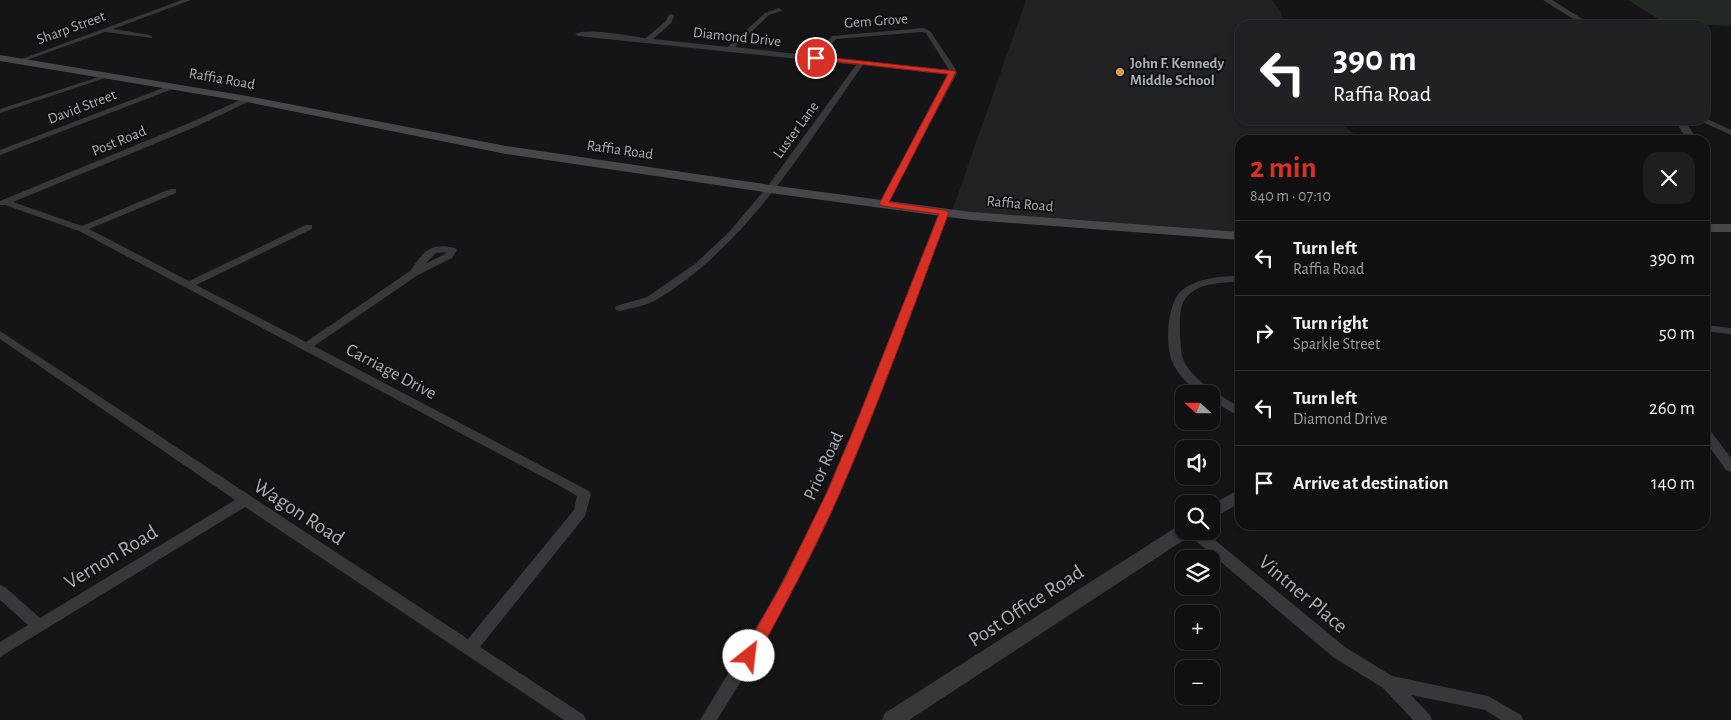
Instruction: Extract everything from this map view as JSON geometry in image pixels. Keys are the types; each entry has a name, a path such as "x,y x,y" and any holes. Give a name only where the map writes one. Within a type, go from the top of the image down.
{"main road":[{"name":"Raffia Road","path":"0,58 247,99 506,150 770,188 944,212 1053,223 1235,236"},
{"path":"1710,228 1731,228"}],"street":[{"name":"Sharp Street","path":"19,61 188,0"},
{"path":"1547,0 1580,20"},
{"path":"729,49 767,14 780,10"},
{"path":"647,40 670,22 671,16"},
{"path":"104,30 150,37"},
{"name":"Gem Grove","path":"816,58 834,37 923,30 928,32 953,72"},
{"name":"Diamond Drive","path":"578,34 953,72"},
{"name":"Luster Lane","path":"620,308 652,299 698,266 733,233 770,188 861,63"},
{"path":"883,204 953,72"},
{"path":"0,111 107,76"},
{"name":"David Street","path":"0,153 174,87"},
{"name":"Post Road","path":"2,203 190,126 247,99"},
{"path":"1710,124 1731,133"},
{"path":"82,229 173,191"},
{"name":"Carriage Drive","path":"2,203 82,229 190,284 584,494 580,512 470,648"},
{"name":"Prior Road","path":"708,720 749,656 790,583 835,490 862,426 944,212"},
{"path":"190,284 309,227"},
{"path":"306,347 414,273"},
{"path":"1235,279 1205,282 1189,290 1180,299 1174,311 1175,348 1178,362 1191,379 1235,410"},
{"path":"1710,328 1731,330"},
{"name":"Wagon Road","path":"0,334 245,500 578,720"},
{"path":"1710,439 1731,467"},
{"path":"1220,507 1235,498"},
{"name":"Vernon Road","path":"0,650 245,500"},
{"name":"Post Office Road","path":"892,720 1175,537"},
{"name":"Vintner Place","path":"1205,540 1339,652 1389,683 1424,720"},
{"path":"0,591 39,626"},
{"name":"Vintner Place","path":"1389,683 1488,703 1515,720"}],"shaded area":[{"name":"John F. Kennedy Middle School","path":"1026,0 1272,0 1281,12 1283,20 1235,20 1235,125 1343,125 1355,135 1235,135 1235,233 951,214"},
{"path":"1628,0 1731,0 1731,26 1710,25 1710,20 1660,20"}],"place":[{"name":"John F. Kennedy Middle School","path":"1120,72"}],"route":[{"path":"749,656 790,583 835,490 862,426 944,212 883,204 953,72 816,58"}]}
